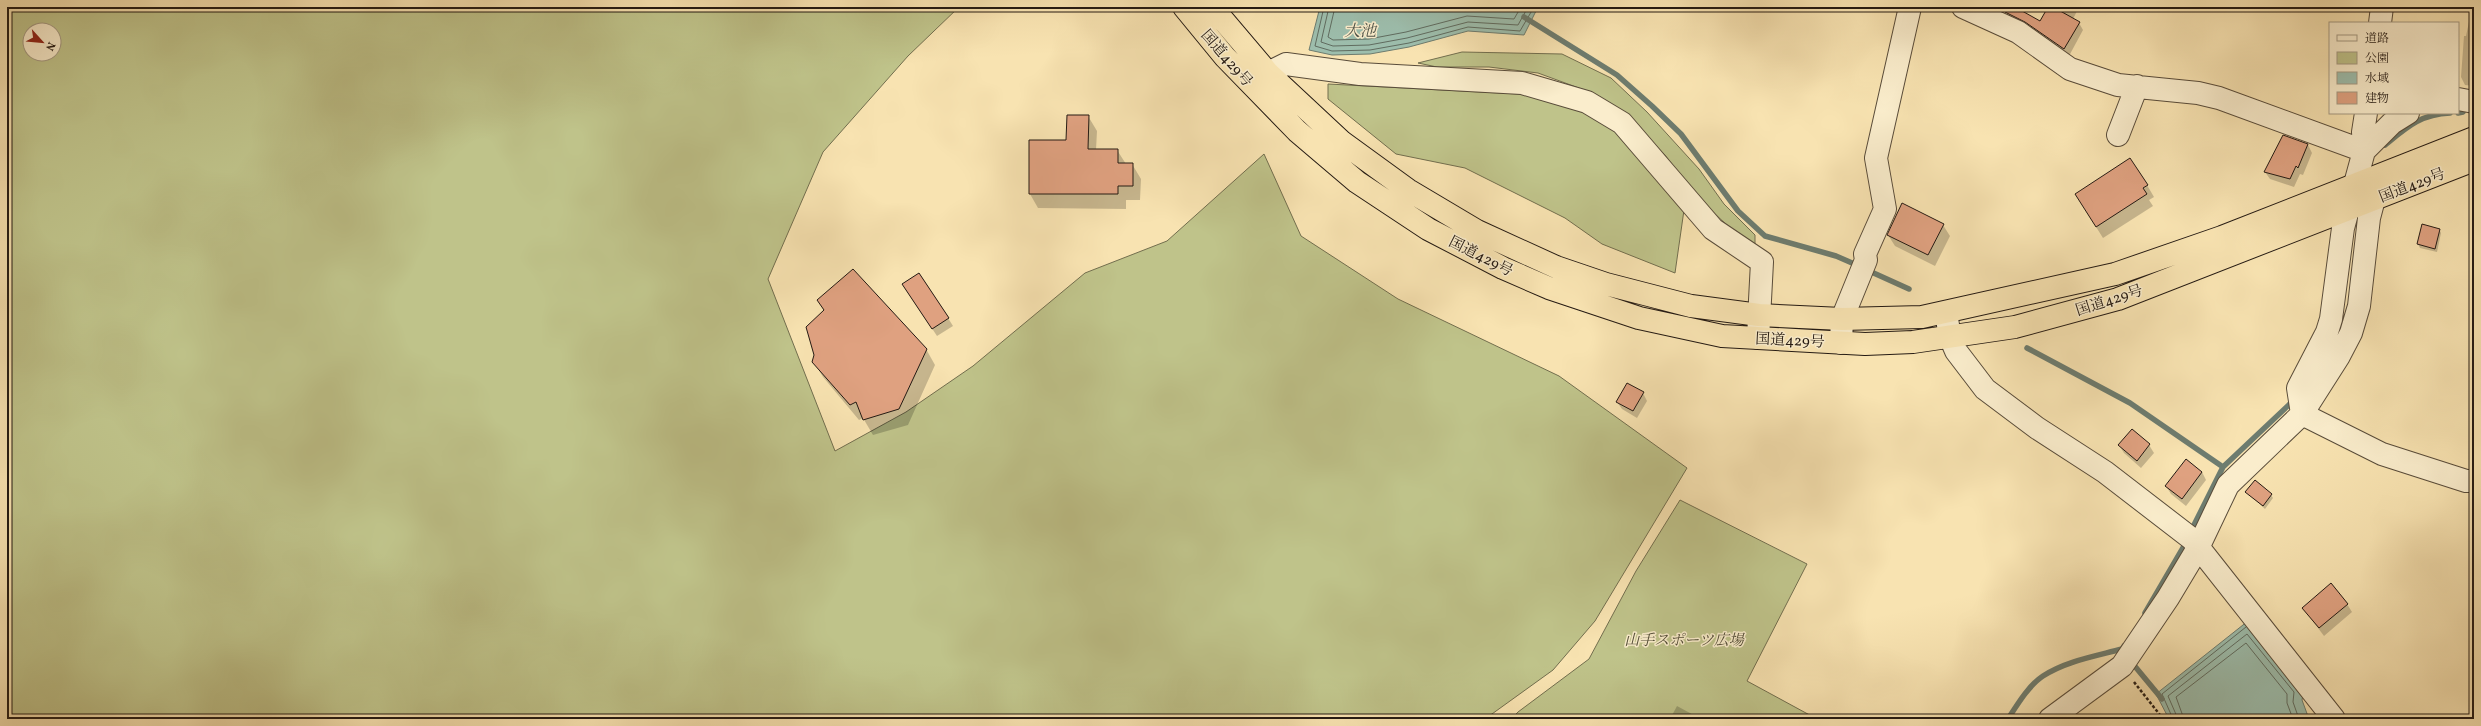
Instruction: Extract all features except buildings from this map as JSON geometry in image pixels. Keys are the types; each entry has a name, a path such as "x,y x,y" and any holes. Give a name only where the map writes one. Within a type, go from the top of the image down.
{"highway":[{"name":"国道429号","path":"1184,7 1225,57 1312,116 1372,165 1443,212 1505,245 1556,267 1645,296 1691,306 1760,315 1842,319 1916,318 1946,313 2121,272 2222,237 2474,138"},
{"name":"国道429号","path":"1212,7 1260,80 1297,132 1357,182 1428,229 1472,252 1549,288 1639,318 1722,336 1841,343 1906,342 2015,327 2118,299 2474,160"}],"street":[{"path":"1841,343 1842,319 1863,268 1865,254 1885,209 1876,158 1910,7"},
{"path":"1963,7 2018,32 2070,69 2118,85 2198,93 2219,98 2364,151"},
{"path":"2380,22 2382,7"},
{"path":"1260,80 1286,64 1360,74 1522,83 1587,102 1622,124 1713,229 1762,262 1758,338"},
{"path":"2118,135 2137,86"},
{"path":"2459,99 2474,102"},
{"path":"2300,402 2331,319 2347,210 2364,151 2363,132 2366,114"},
{"path":"2364,151 2392,123 2406,114"},
{"path":"2050,719 2122,666 2168,598 2191,539 2228,485 2339,356 2351,333 2359,306 2369,218 2374,199"},
{"path":"1946,313 1950,337 1963,363 1985,390 2037,428 2105,472 2191,539 2334,719"},
{"path":"2300,402 2382,454 2466,481 2474,481"}],"path":[{"path":"2122,666 2160,715 2160,719"}],"green space":[{"path":"7,7 959,7 908,56 823,152 768,279 835,451 906,412 973,366 1085,273 1167,241 1264,154 1301,236 1398,299 1559,376 1687,468 1595,621 1553,670 1485,719 7,719"},
{"path":"1462,52 1562,54 1611,78 1647,112 1699,169 1724,204 1755,235 1755,244 1729,227 1696,196 1665,155 1626,115 1587,91 1538,73 1489,67 1437,67 1418,63"},
{"path":"1328,84 1538,95 1580,108 1616,131 1684,210 1675,273 1602,244 1565,218 1465,168 1396,154 1328,99"},
{"name":"山手スポーツ広場","path":"1680,500 1807,564 1747,681 1817,719 1511,719 1518,712 1589,659 1636,571"}],"water":[{"name":"大池","path":"1320,7 1538,7 1524,35 1468,31 1409,47 1370,54 1332,55 1309,50"},
{"path":"2248,621 2304,690 2302,700 2309,719 2169,719 2156,694"}],"waterway":[{"path":"1524,17 1617,75 1652,106 1681,134 1738,211 1765,236 1836,256 1859,266"},
{"path":"2459,113 2463,112"},
{"path":"2385,145 2408,127 2422,119 2440,114"},
{"path":"1867,270 1909,289"},
{"path":"2027,348 2130,403 2223,467 2294,400"},
{"path":"2191,531 2223,467"},
{"path":"2145,613 2187,541"},
{"path":"2008,719 2028,690 2043,676 2061,666 2122,649 2124,646"},
{"path":"2133,664 2162,699"}]}
